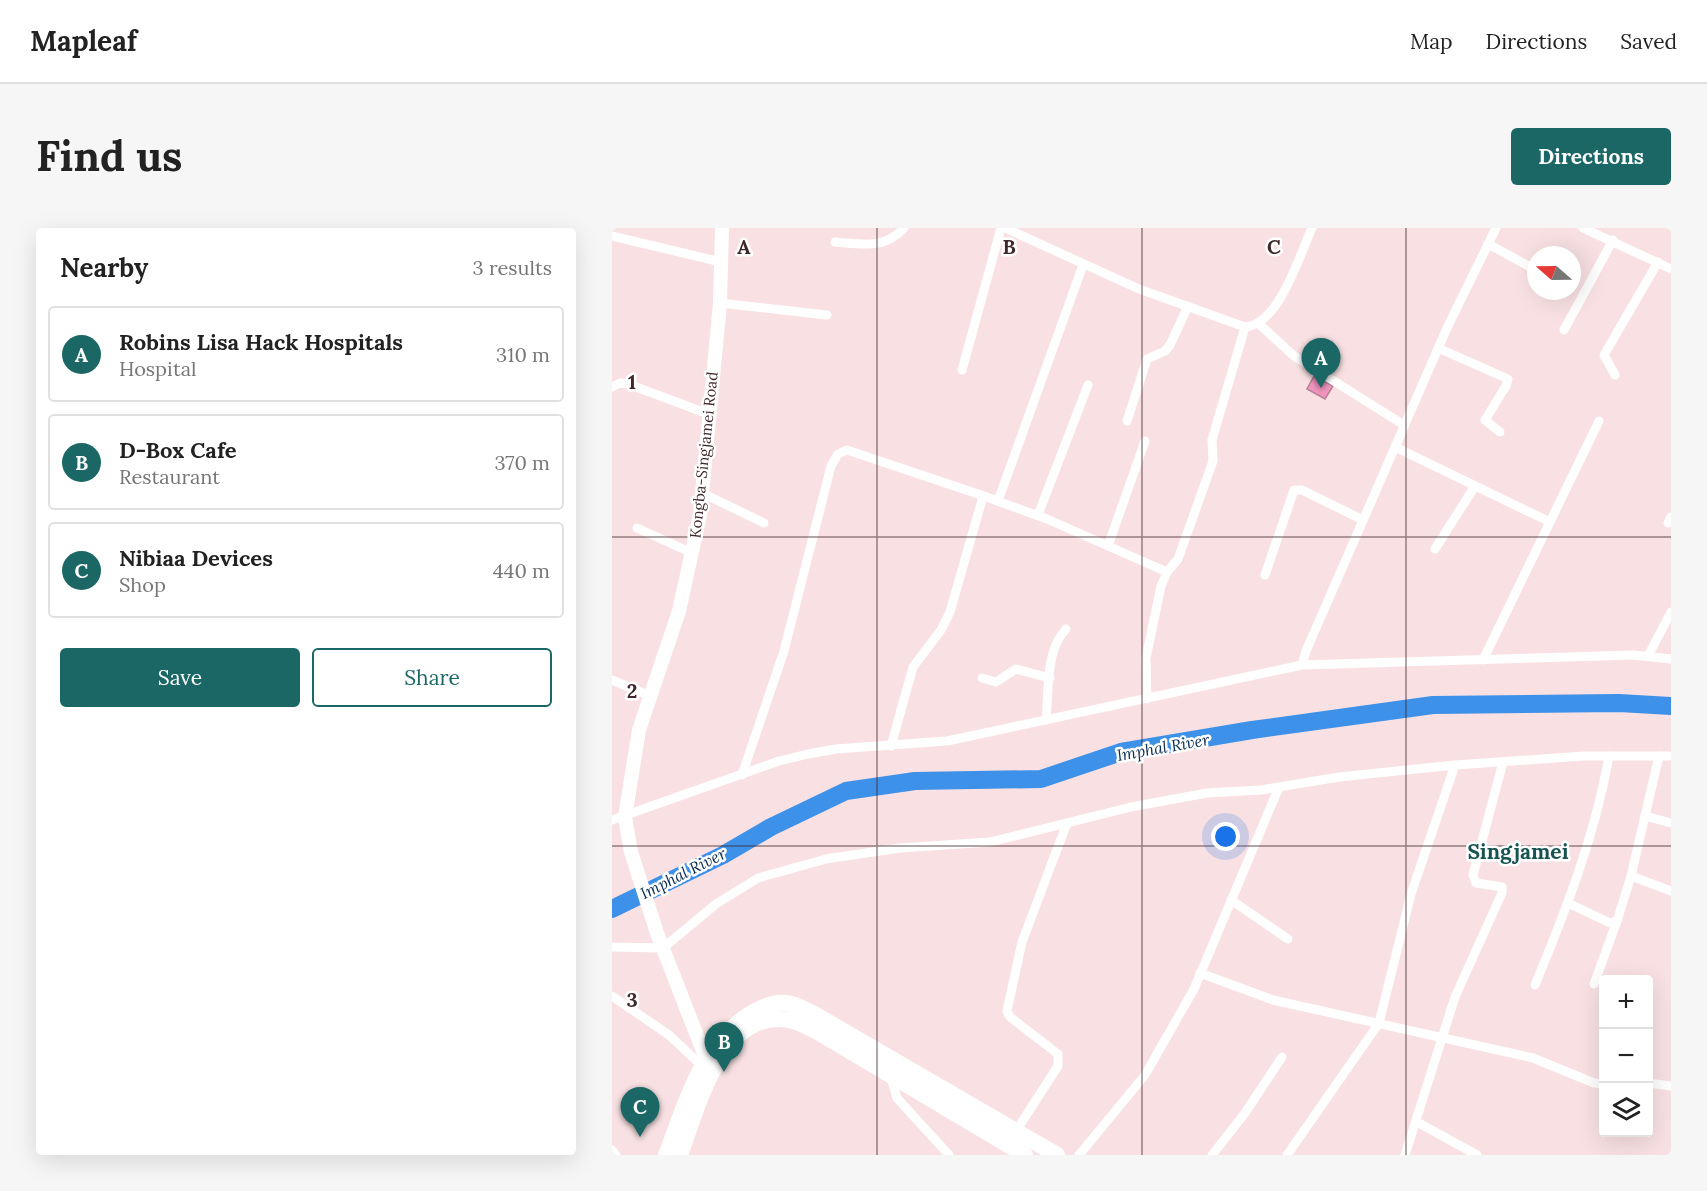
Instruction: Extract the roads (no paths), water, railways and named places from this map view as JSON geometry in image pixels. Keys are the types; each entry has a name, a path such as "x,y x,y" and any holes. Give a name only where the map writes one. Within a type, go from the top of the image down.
{"highway":[{"path":"666,1155 724,1032 757,1010 779,1002 800,1007 1026,1155"},
{"path":"680,1155 706,1066"},
{"path":"891,1068 1016,1131 1057,1155"}],"street":[{"name":"Kongba-Singjamei Road","path":"706,1066 657,933 619,818 639,730 679,611 692,553 711,415 720,303 722,228"},
{"path":"835,242 869,244 889,242 904,228"},
{"path":"962,370 1003,228 1083,265 1245,327 1259,324 1267,318 1277,303 1311,228"},
{"path":"1302,665 1306,651 1438,348 1496,228"},
{"path":"1583,228 1671,269"},
{"path":"612,236 721,262"},
{"path":"1564,330 1613,240"},
{"path":"1488,244 1527,265"},
{"path":"1615,375 1604,356 1658,262"},
{"path":"998,501 1083,265"},
{"path":"720,303 827,315"},
{"path":"1127,421 1147,359 1165,351 1170,345 1188,306"},
{"path":"1259,324 1294,356 1404,425"},
{"path":"1147,699 1146,658 1167,572 1178,560 1213,461 1212,440 1245,327"},
{"path":"1438,348 1508,379 1485,420 1500,432"},
{"path":"612,387 620,383 628,384 711,415"},
{"path":"1038,515 1088,385"},
{"path":"1483,660 1599,421"},
{"path":"1108,546 1145,441"},
{"path":"1395,447 1550,522"},
{"path":"742,775 784,651 814,525 831,466 842,451 852,451 1038,515 1167,572"},
{"path":"1435,549 1475,486"},
{"path":"1265,575 1293,490 1302,490 1363,520"},
{"path":"702,493 764,522"},
{"path":"891,746 913,667 941,630 950,612 981,508 981,495"},
{"path":"637,528 692,553"},
{"path":"1648,656 1671,612"},
{"path":"1046,720 1054,645 1066,629"},
{"path":"619,818 779,761 808,754 836,749 947,741 1302,665 1648,656 1671,659"},
{"path":"982,678 996,682 1016,669 1050,678"},
{"path":"612,680 650,696"},
{"path":"1535,985 1568,903 1594,825 1609,756"},
{"path":"612,947 663,948 716,904 758,878 784,868 900,848 990,842 1131,807 1207,793 1279,787 1339,777 1455,765 1609,756 1671,756"},
{"path":"1594,984 1631,876 1659,756"},
{"path":"1404,1155 1417,1122 1463,976 1502,893 1502,887 1476,883 1473,876 1503,762"},
{"path":"1287,1155 1379,1023 1411,894 1455,765"},
{"path":"1079,1155 1152,1064 1200,973 1279,787"},
{"path":"1645,816 1671,823"},
{"path":"1016,1131 1058,1066 1058,1054 1010,1017 1007,1011 1022,942 1067,823"},
{"path":"1631,876 1671,891"},
{"path":"1231,900 1288,939"},
{"path":"1568,903 1610,923 1617,921"},
{"path":"1200,973 1273,1000 1533,1058 1599,1084"},
{"path":"612,996 660,1029 706,1066"},
{"path":"1212,1155 1245,1113 1282,1057"},
{"path":"891,1068 897,1098 949,1155"},
{"path":"1653,1084 1671,1086"},
{"path":"1417,1122 1477,1155"},
{"path":"612,1150 616,1155"}],"waterway":[{"name":"Imphal River","path":"612,909 846,791 915,781 1041,779 1121,752 1252,730 1433,705 1619,703 1671,706"}],"place":[{"name":"Robins Lisa Hack Hospitals","path":"1321,388"},
{"name":"D-Box Cafe","path":"724,1072"},
{"name":"Nibiaa Devices","path":"640,1137"}],"district":[{"name":"Singjamei","path":"1518,852"}]}
